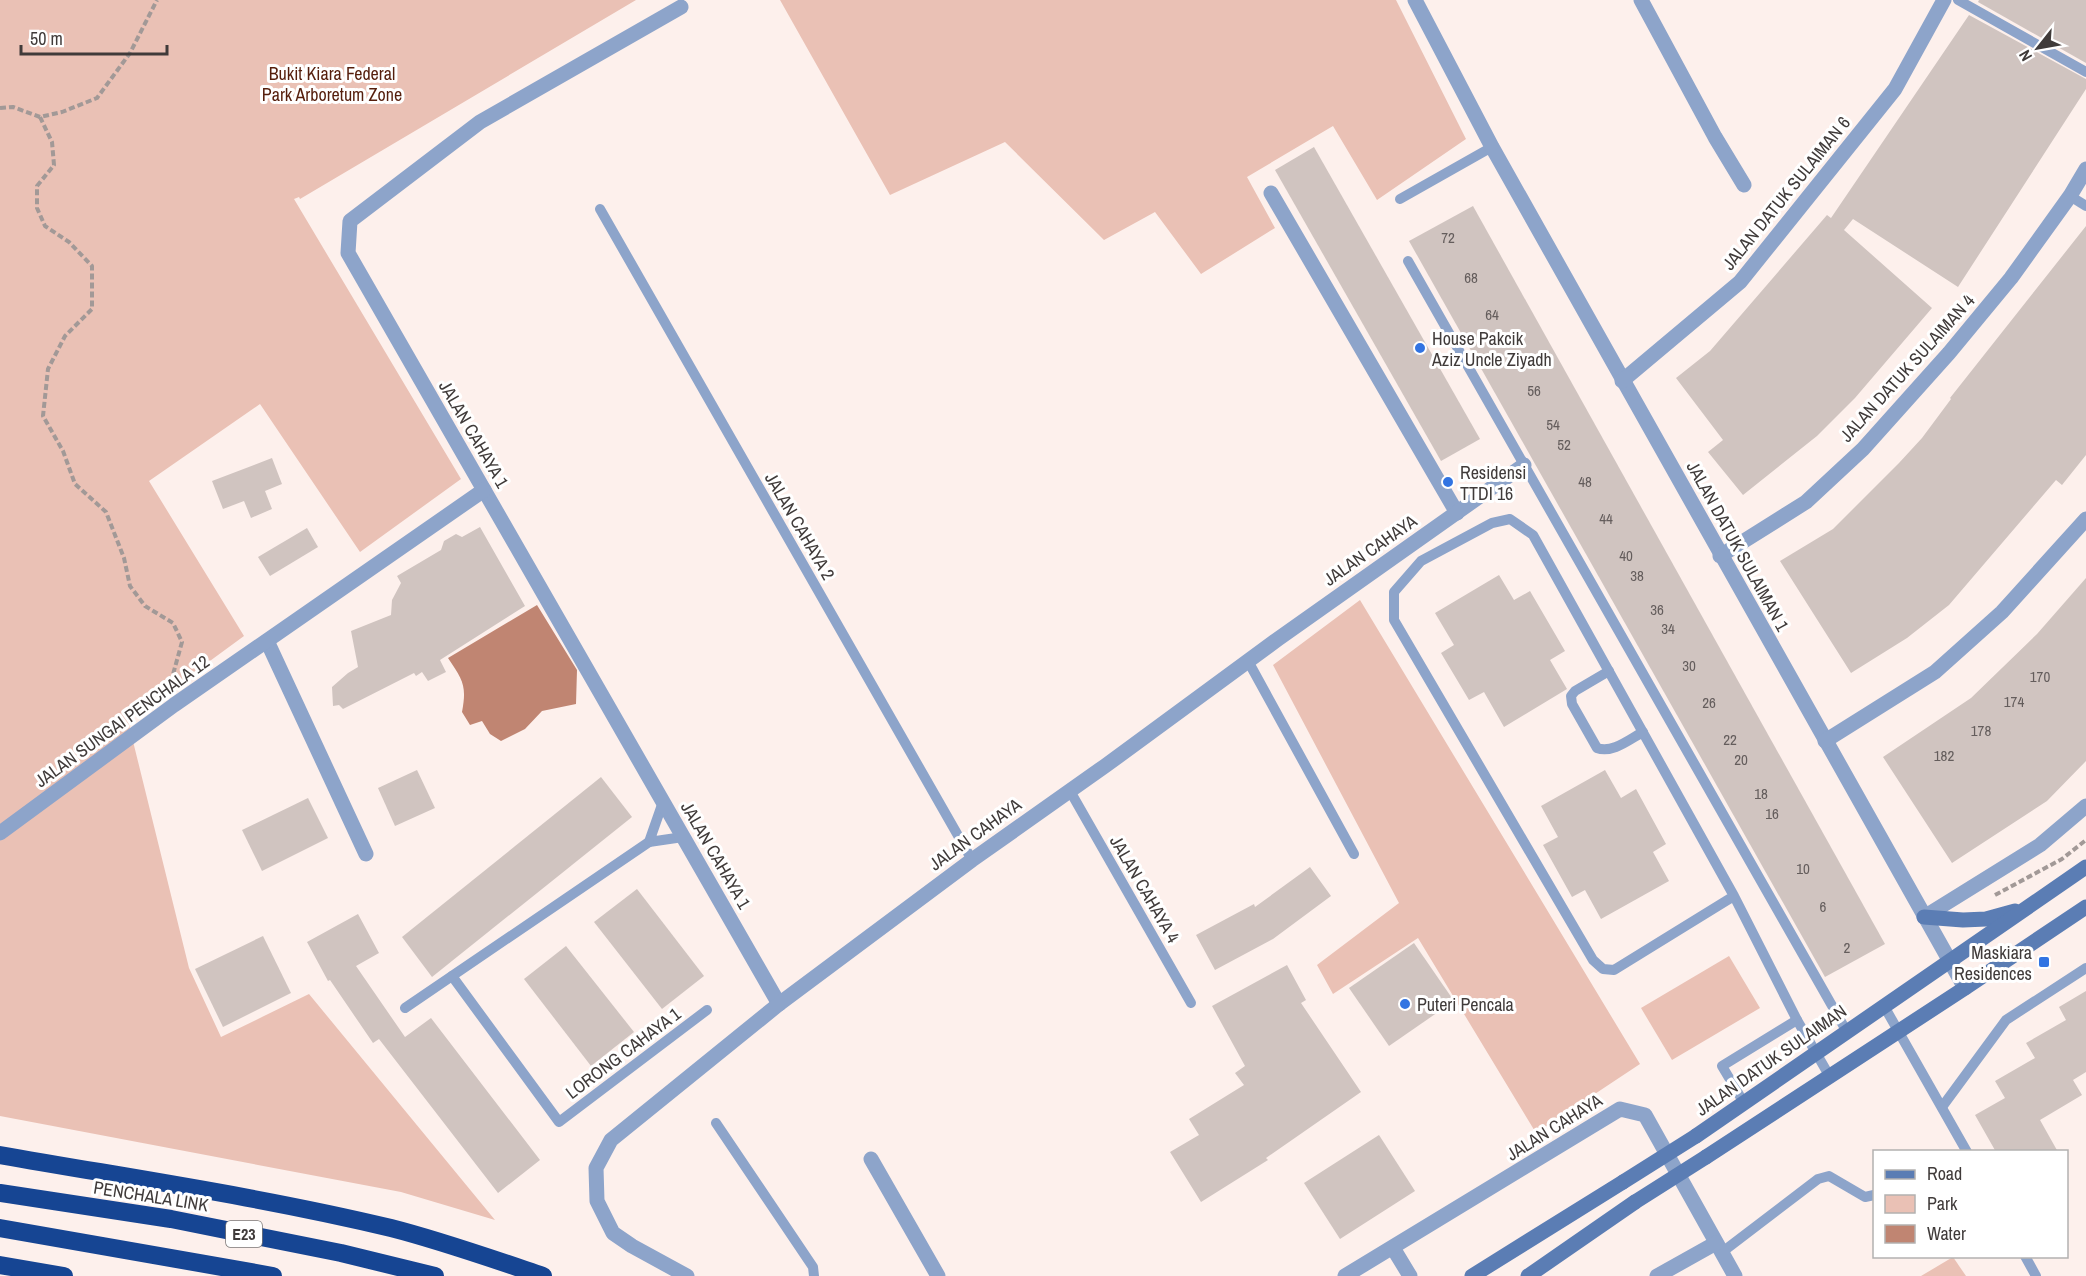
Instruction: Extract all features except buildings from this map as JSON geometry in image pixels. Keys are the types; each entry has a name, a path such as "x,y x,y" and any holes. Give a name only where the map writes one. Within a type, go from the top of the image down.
{"highway":[{"path":"0,1155 391,1228 483,1255 543,1276"},
{"name":"PENCHALA LINK","path":"0,1193 171,1219 341,1252 435,1276"},
{"name":"E23","path":"0,1228 273,1276"},
{"path":"0,1265 63,1276"}],"main road":[{"name":"JALAN DATUK SULAIMAN","path":"1472,1276 1696,1136 2086,867"},
{"path":"1528,1276 1635,1202 1830,1077 2086,907"},
{"path":"1923,917 1986,919 2026,909"}],"street":[{"name":"JALAN DATUK SULAIMAN 1","path":"1415,0 1478,122 1622,381 1965,988"},
{"path":"1641,0 1715,137 1744,185"},
{"name":"JALAN DATUK SULAIMAN 6","path":"1622,381 1740,282 1895,89 1944,0"},
{"name":"JALAN CAHAYA 1","path":"681,7 480,122 350,221 348,253 779,1004"},
{"name":"JALAN DATUK SULAIMAN 4","path":"1720,556 1806,502 1863,449 1949,353 2011,278 2070,196 2086,169"},
{"path":"1271,193 1457,513"},
{"name":"JALAN CAHAYA","path":"687,1276 612,1233 597,1201 596,1168 612,1140 779,1004 972,860 1524,465"},
{"name":"JALAN SUNGAI PENCHALA 12","path":"0,833 174,705 484,489"},
{"path":"1825,741 1935,672 2002,612 2086,519"},
{"path":"267,641 366,854"},
{"path":"1923,917 2040,845 2086,806"},
{"name":"JALAN CAHAYA","path":"1345,1276 1620,1109 1645,1115 1735,1276"},
{"path":"871,1159 938,1276"},
{"path":"1393,1248 1410,1276"},
{"path":"1657,1276 1718,1248"}],"lane":[{"path":"1958,0 2086,72"},
{"path":"1400,199 1492,147"},
{"path":"2070,196 2086,206"},
{"name":"JALAN CAHAYA 2","path":"600,209 972,860"},
{"path":"1408,261 1847,1032"},
{"path":"1734,896 1614,970 1603,969 1593,960 1394,620 1394,592 1421,561 1492,523 1510,519 1533,535 1734,896 1797,1020 1830,1077"},
{"path":"1248,661 1354,854"},
{"path":"1609,671 1575,691 1571,696 1572,704 1597,748 1603,751 1610,750 1643,732"},
{"name":"JALAN CAHAYA 4","path":"1070,791 1191,1003"},
{"path":"649,842 663,802"},
{"path":"405,1008 649,842 683,837"},
{"path":"1942,1107 2006,1020 2086,968"},
{"name":"LORONG CAHAYA 1","path":"452,976 559,1122 707,1011"},
{"path":"1884,1006 1965,1150"},
{"path":"1744,1102 1722,1066 1797,1020"},
{"path":"716,1123 813,1267 814,1276"},
{"path":"1718,1248 1818,1179 1829,1176 1864,1197 1873,1195"},
{"path":"2026,1258 2036,1276"}],"path":[{"path":"0,108 13,107 40,117 62,112 97,98 130,53 157,0"},
{"path":"40,117 52,142 54,165 37,186 37,208 45,226 69,242 92,266 92,309 65,336 48,369 44,416 63,451 75,484 106,512 124,558 130,585 145,606 173,623 182,642 172,678 174,705"},
{"path":"1990,898 2062,859 2086,840"}],"green space":[{"name":"Bukit Kiara Federal Park Arboretum Zone","path":"0,0 636,0 300,199 299,197 294,199 461,479 360,552 260,404 149,481 244,636 128,721 189,968 221,1037 309,994 495,1220 401,1192 0,1116"},
{"path":"780,0 1396,0 1466,139 1377,200 1333,126 1247,177 1275,228 1201,274 1155,212 1104,240 1005,142 890,195"},
{"path":"1360,600 1640,1064 1536,1133 1418,938 1333,994 1317,965 1399,903 1273,665"},
{"path":"1729,956 1760,1008 1672,1060 1641,1008"},
{"path":"1954,1258 1966,1276 1921,1276"}],"water":[{"path":"537,605 577,670 576,704 542,711 525,729 501,741 490,734 482,721 470,725 462,712 464,689 448,658"}],"place":[{"name":"House Pakcik Aziz Uncle Ziyadh","path":"1420,348"},
{"name":"Residensi TTDI 16","path":"1448,482"},
{"name":"Maskiara Residences","path":"2044,962"},
{"name":"Puteri Pencala","path":"1405,1004"}]}
